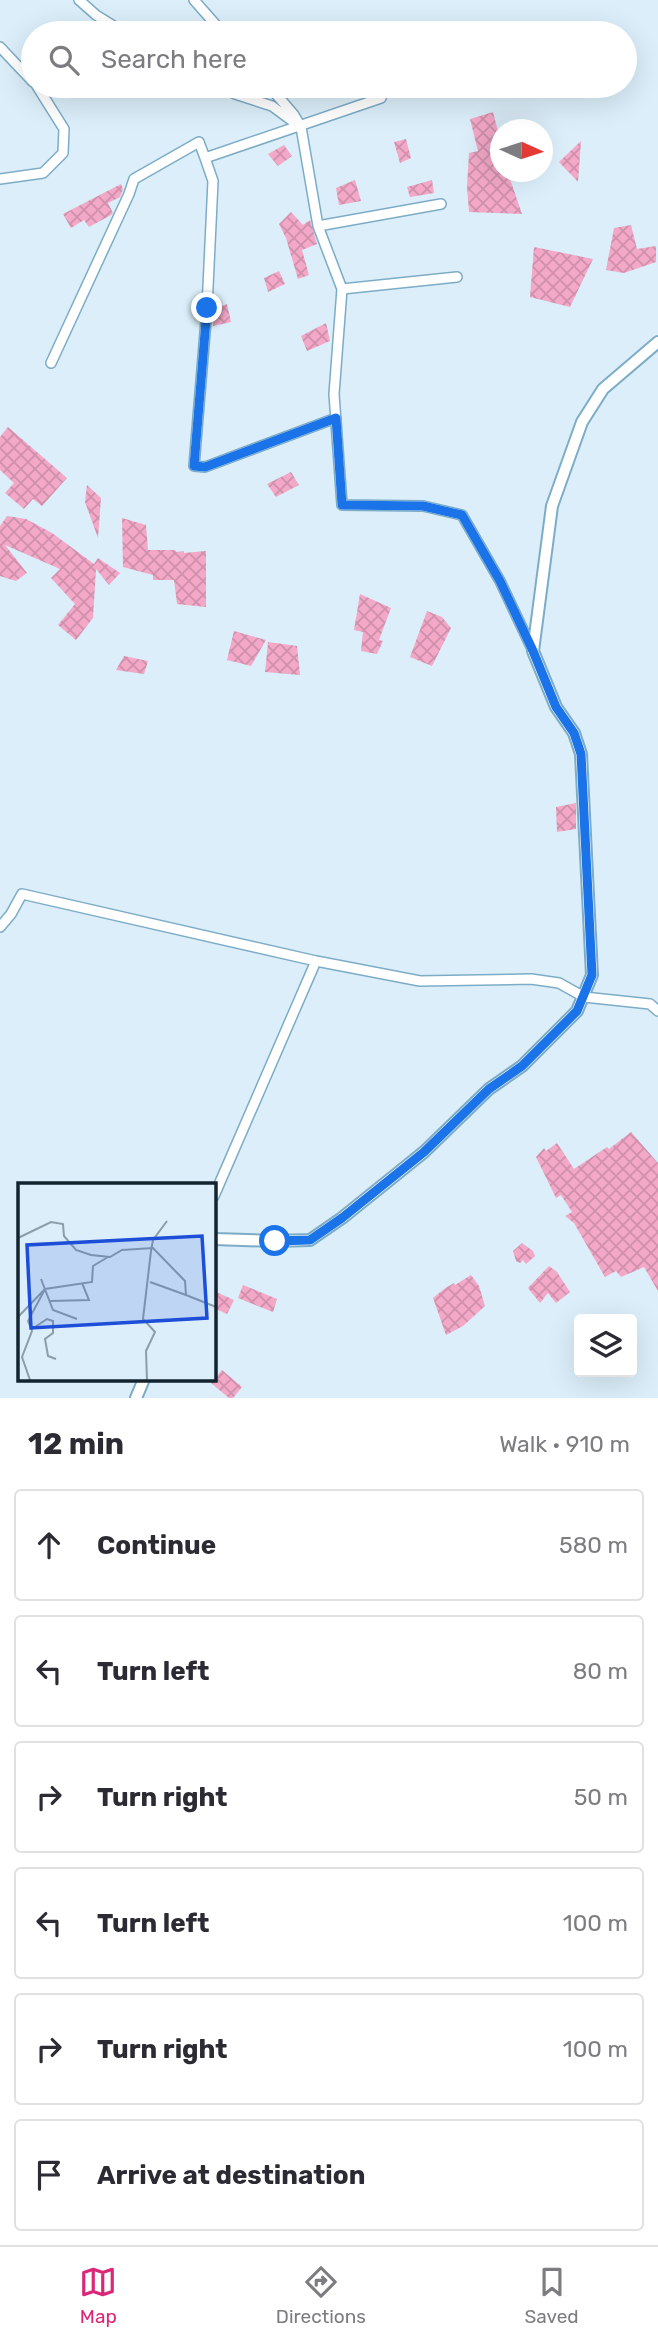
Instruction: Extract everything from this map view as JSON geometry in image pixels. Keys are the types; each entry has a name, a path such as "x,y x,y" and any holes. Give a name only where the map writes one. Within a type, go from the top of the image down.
{"street":[{"path":"79,0 106,21"},
{"path":"194,0 212,21"},
{"path":"0,47 21,69"},
{"path":"0,179 43,173 62,153 64,129 45,98"},
{"path":"247,98 272,106 300,127"},
{"path":"215,1239 310,1240 342,1218 424,1152 489,1089 522,1066 577,1011 592,975 581,754 574,733 556,707 500,581 462,515 423,506 342,505 334,394 342,289 318,226 300,127 279,98"},
{"path":"205,159 381,98"},
{"path":"51,363 130,194 134,178 199,142 213,181 205,335 194,466 205,467 336,418"},
{"path":"318,226 441,204"},
{"path":"342,289 457,277"},
{"path":"533,651 552,506 582,422 603,389 658,342"},
{"path":"0,927 22,894 316,961 420,981 531,979 559,984 584,997 650,1004 658,1011"},
{"path":"215,1194 316,961"},
{"path":"136,1398 144,1380"}],"building":[{"path":"493,112 495,119 490,119 490,182 511,182 522,214 469,212 469,153 478,151 470,119"},
{"path":"406,139 411,158 400,163 394,142"},
{"path":"581,141 578,182 559,162"},
{"path":"284,145 292,156 278,166 268,154"},
{"path":"355,180 361,201 339,205 336,188"},
{"path":"432,180 434,193 410,197 407,187"},
{"path":"121,184 123,189 120,197 108,203 113,213 111,215 89,227 84,220 71,228 63,214"},
{"path":"291,212 303,225 310,220 317,244 302,250 309,275 298,279 279,224"},
{"path":"631,225 637,249 656,246 656,262 624,273 606,270 614,228"},
{"path":"534,247 593,259 570,307 530,297"},
{"path":"279,271 285,284 268,292 264,278"},
{"path":"227,304 231,322 213,326 214,309"},
{"path":"326,323 330,341 307,351 301,336"},
{"path":"8,427 67,478 42,506 33,499 24,509 5,493 14,483 0,470 0,437"},
{"path":"291,472 299,485 276,497 267,484"},
{"path":"87,485 101,498 98,538 85,502"},
{"path":"7,516 26,519 52,533 94,564 98,558 120,573 109,585 96,569 93,618 76,640 58,625 75,604 51,578 60,569 5,545 27,573 16,581 0,576 0,526"},
{"path":"122,518 146,525 148,550 175,550 184,553 206,551 206,607 177,604 174,580 153,580 153,575 123,567"},
{"path":"360,594 391,608 379,640 383,641 377,654 361,651 363,632 354,630"},
{"path":"427,611 442,617 451,628 432,666 410,657"},
{"path":"234,631 266,640 251,666 227,660"},
{"path":"268,642 297,646 300,675 265,672"},
{"path":"124,656 148,661 144,674 116,670"},
{"path":"576,803 576,829 557,832 556,807"},
{"path":"631,1132 658,1163 658,1291 644,1267 621,1277 616,1271 605,1277 574,1223 565,1216 572,1212 561,1195 556,1198 536,1157 544,1148 546,1151 557,1143 574,1169 607,1147 609,1149"},
{"path":"522,1243 533,1251 535,1256 526,1264 523,1260 520,1263 516,1261 513,1251"},
{"path":"549,1266 557,1272 570,1292 556,1303 548,1293 540,1303 528,1288"},
{"path":"471,1275 479,1286 485,1306 463,1326 446,1335 433,1298"},
{"path":"243,1285 277,1299 273,1312 238,1298"},
{"path":"215,1291 234,1300 227,1314 215,1308"},
{"path":"222,1370 242,1387 233,1398 229,1398 211,1383"}],"route":[{"path":"207,308 194,466 205,467 336,418 342,505 423,506 462,515 500,581 556,707 574,733 581,754 592,975 577,1011 522,1066 489,1089 424,1152 342,1218 310,1240 275,1241"}]}
